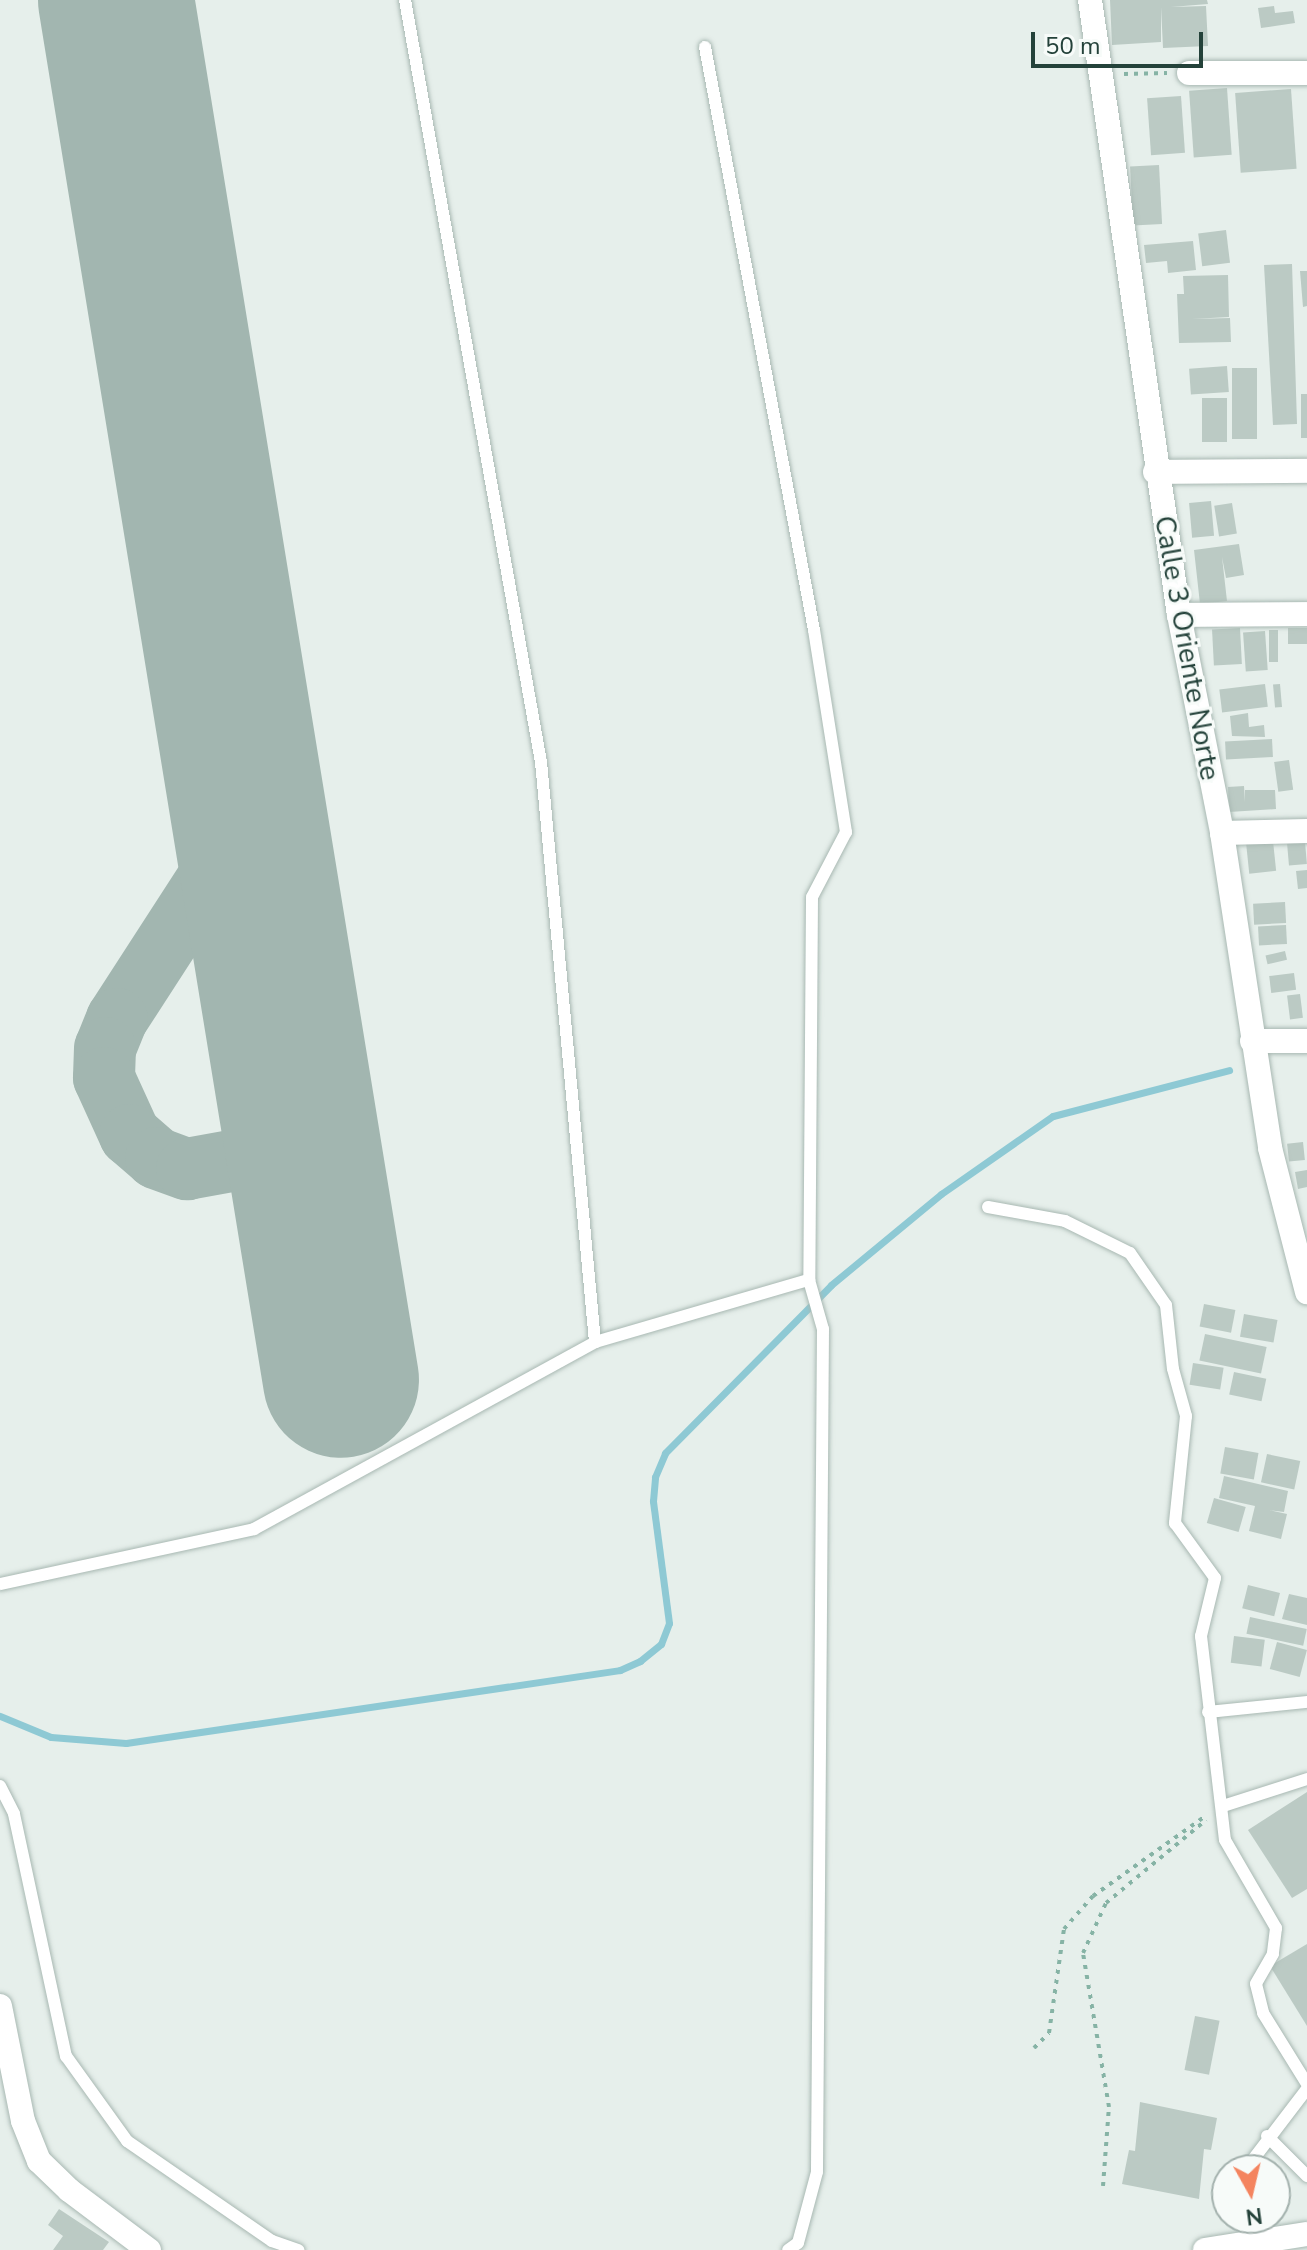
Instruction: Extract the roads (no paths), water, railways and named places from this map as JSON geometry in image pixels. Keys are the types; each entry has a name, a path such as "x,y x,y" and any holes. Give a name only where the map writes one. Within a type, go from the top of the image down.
{"street":[{"name":"Calle 3 Oriente Norte","path":"1090,0 1155,472 1179,615 1222,833 1270,1148 1302,1250 1307,1292"},
{"path":"1189,73 1307,73"},
{"path":"1155,472 1307,471"},
{"path":"1179,615 1307,614"},
{"path":"1222,833 1307,831"},
{"path":"1252,1041 1307,1041"},
{"path":"0,2006 23,2121 39,2161 69,2190 149,2250"},
{"path":"1205,2250 1307,2234"}],"lane":[{"path":"405,0 541,762 595,1342"},
{"path":"705,47 814,630 846,832 812,897 811,1283 821,1314 817,2172 798,2243 788,2250"},
{"path":"988,1207 1065,1221 1130,1253 1166,1305 1173,1369 1186,1416 1175,1523 1215,1578 1201,1636 1225,1840 1276,1928 1273,1954 1256,1984 1263,2013 1307,2087 1255,2154"},
{"path":"0,1584 254,1529 595,1342 811,1283"},
{"path":"1208,1712 1307,1702"},
{"path":"1223,1806 1307,1779"},
{"path":"0,1786 14,1814 66,2056 127,2141 272,2241 298,2250"},
{"path":"1267,2136 1307,2176"}],"waterway":[{"path":"0,1716 51,1737 126,1743 620,1670 640,1661 661,1644 669,1623 653,1501 655,1477 665,1453 831,1285 941,1194 1053,1116 1229,1070"}]}
